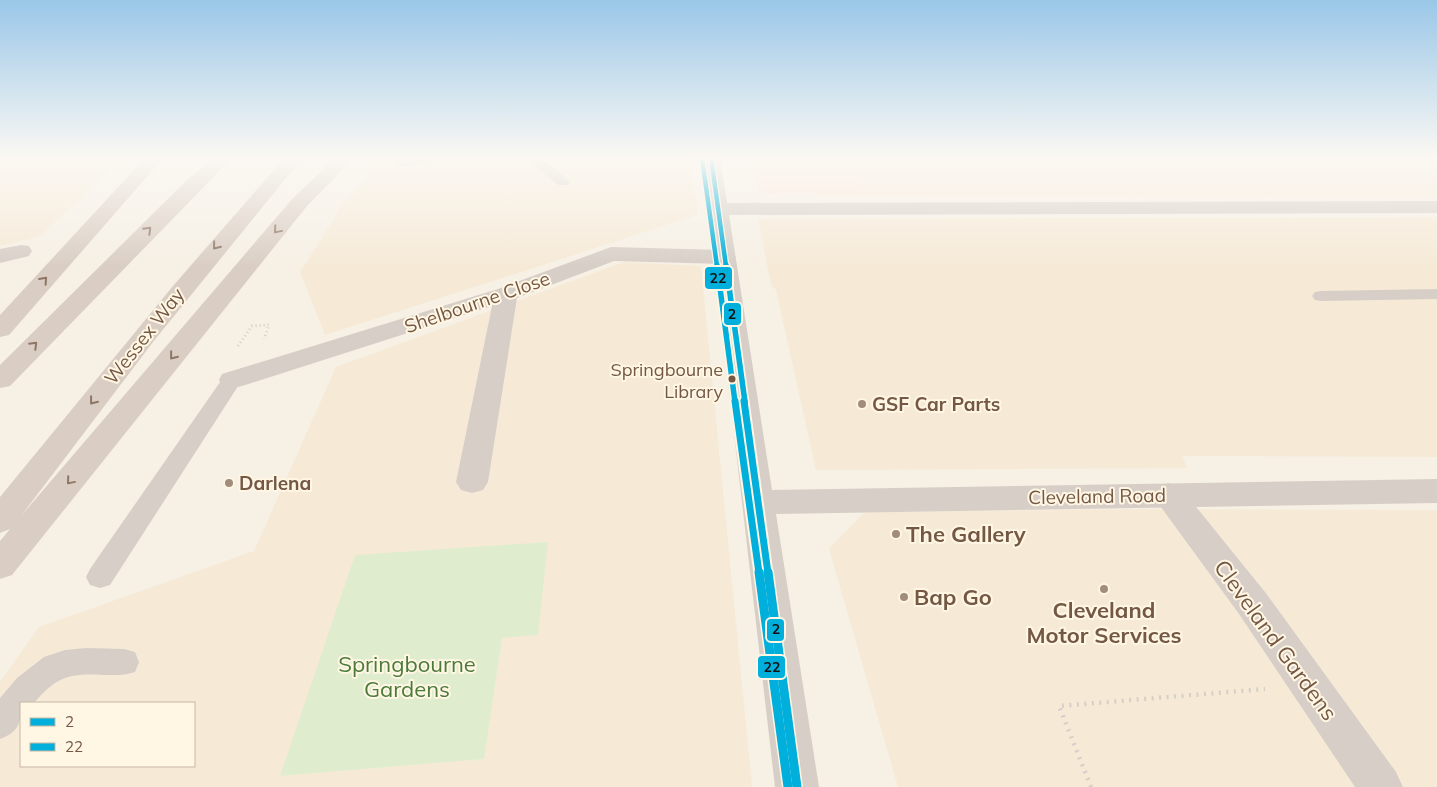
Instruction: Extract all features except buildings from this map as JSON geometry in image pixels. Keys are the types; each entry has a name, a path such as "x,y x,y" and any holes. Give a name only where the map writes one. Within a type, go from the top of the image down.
{"highway":[{"path":"0,330 122,194"},
{"path":"0,380 184,194"},
{"name":"Wessex Way","path":"0,520 159,315 261,194"},
{"path":"0,565 308,194"}],"street":[{"path":"716,194 797,787"},
{"path":"718,209 1437,207"},
{"path":"0,256 21,251"},
{"name":"Shelbourne Close","path":"232,380 506,294 611,254 725,257"},
{"path":"472,482 506,294"},
{"name":"Cleveland Road","path":"758,502 1437,491"},
{"name":"Cleveland Gardens","path":"1169,495 1252,603 1381,787"}],"lane":[{"path":"1321,296 1437,294"},
{"path":"100,577 232,380"},
{"path":"0,724 29,685 53,668 66,663 124,662"}],"path":[{"path":"1092,787 1059,706 1309,685"}],"shaded area":[{"path":"0,194 86,194 39,237 0,246"},
{"path":"352,194 695,194 698,215 325,335 300,272"},
{"path":"812,194 862,194 863,196 814,196"},
{"path":"862,194 1437,194 1437,195 863,196"},
{"path":"1437,217 1437,457 1182,456 1187,468 816,470 776,290 771,284 758,219"},
{"path":"624,262 701,266 752,787 0,787 0,682 39,627 254,551 336,367"},
{"path":"1146,509 1437,511 1437,787 898,787 829,549 865,512"}],"green space":[{"name":"Springbourne Gardens","path":"548,542 538,635 502,638 484,759 280,776 355,555"}],"transit line":[{"name":"22","path":"707,194 788,787"},
{"name":"2","path":"716,194 797,787"}],"place":[{"name":"Springbourne Library","path":"732,379"},
{"name":"GSF Car Parts","path":"862,404"},
{"name":"Darlena","path":"229,483"},
{"name":"The Gallery","path":"896,534"},
{"name":"Cleveland Motor Services","path":"1104,589"},
{"name":"Bap Go","path":"904,597"}]}
